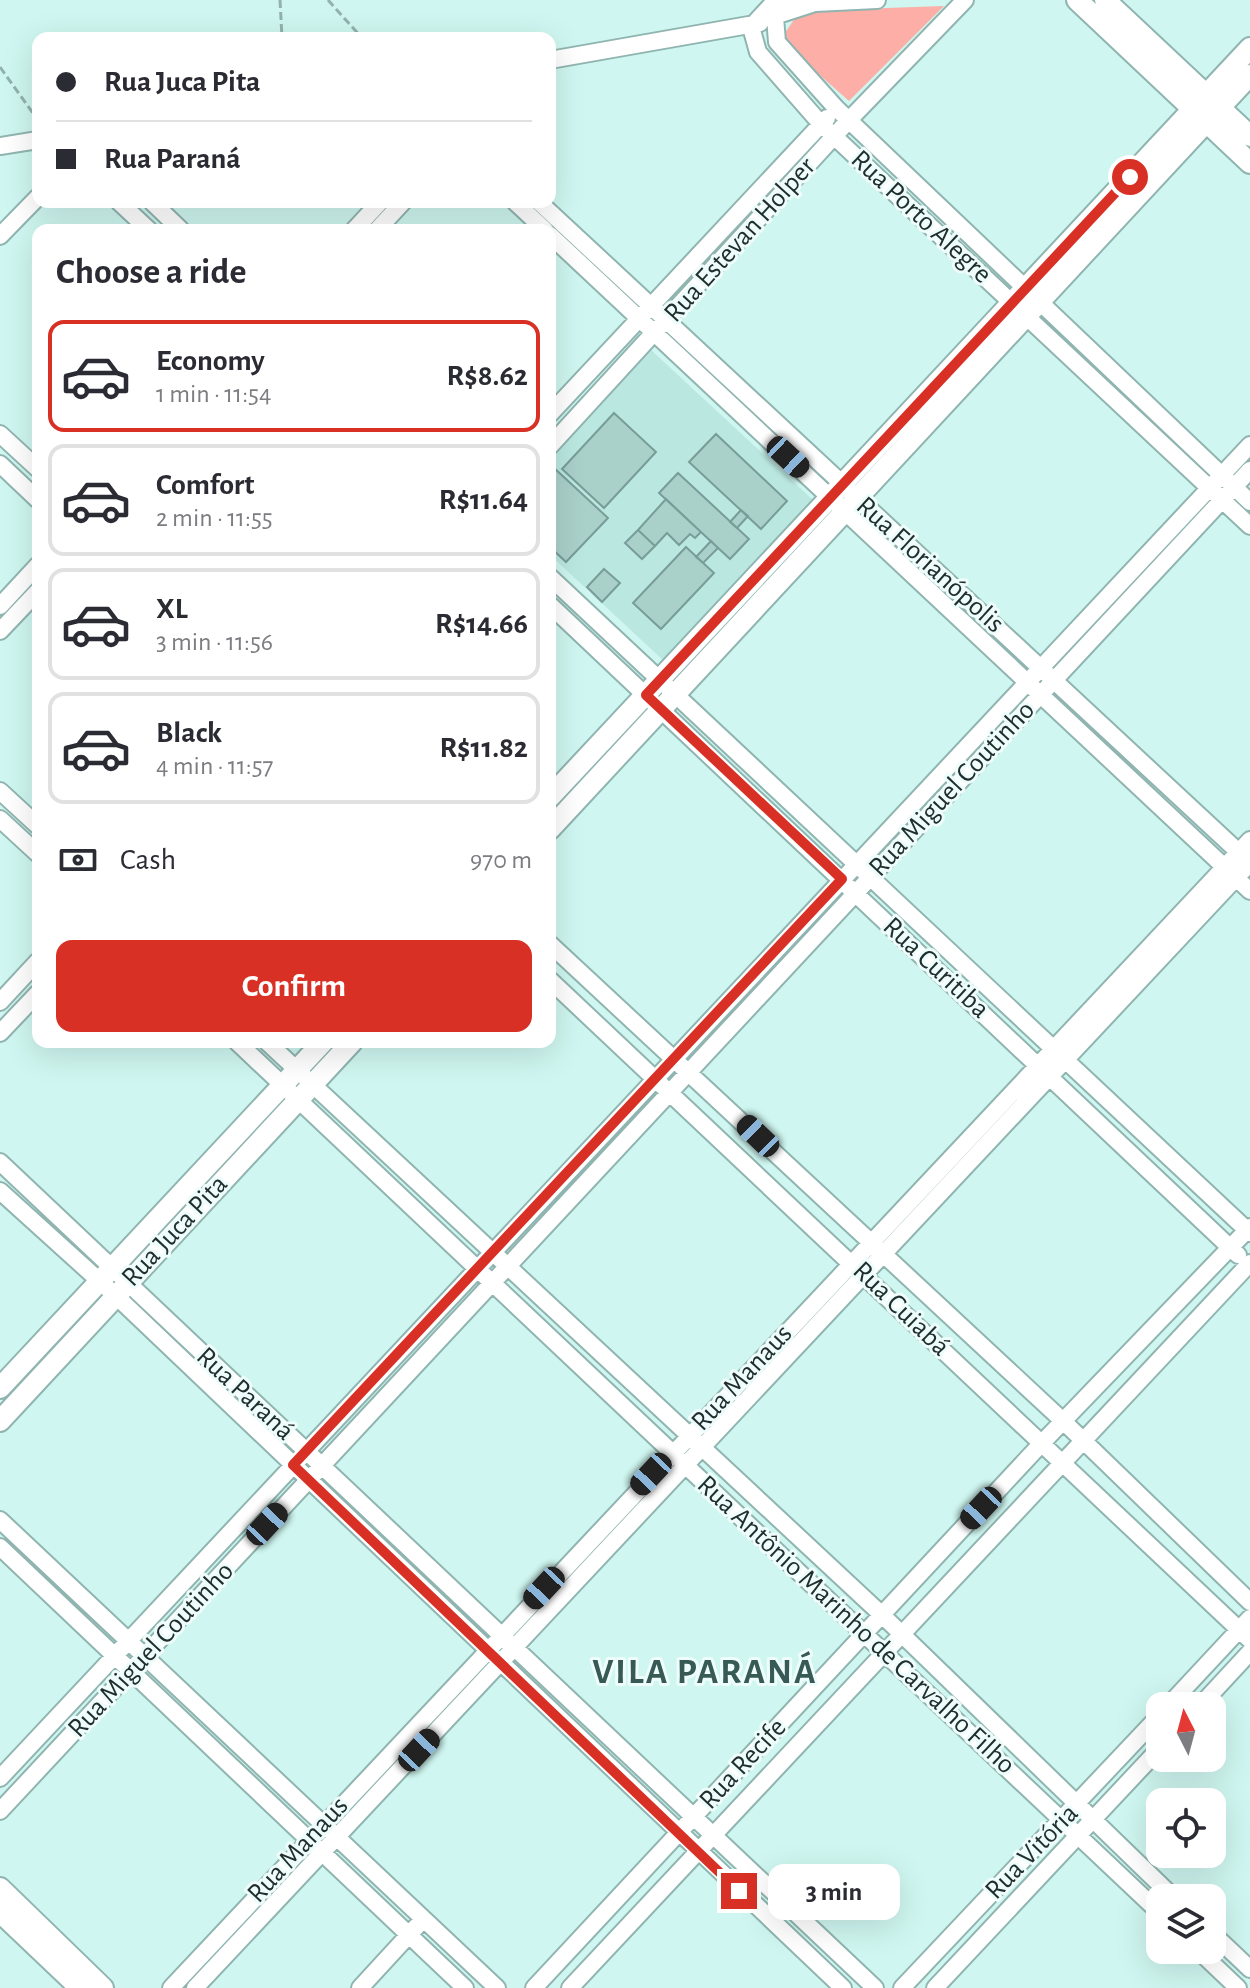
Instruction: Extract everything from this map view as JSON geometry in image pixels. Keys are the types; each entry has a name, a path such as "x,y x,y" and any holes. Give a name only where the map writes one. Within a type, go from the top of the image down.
{"street":[{"path":"751,27 776,0"},
{"path":"775,17 792,0"},
{"path":"556,59 751,27 815,3 877,0"},
{"name":"Rua Estevan Holper","path":"556,440 848,121 965,0"},
{"path":"1077,0 1206,108 1250,136"},
{"path":"1105,0 1206,108 1250,163"},
{"name":"Rua Porto Alegre","path":"775,17 777,42 848,121 1026,303 1229,494 1250,526"},
{"name":"Rua Porto Alegre","path":"751,27 758,52 821,124 1026,303"},
{"path":"556,791 661,694 845,499 1206,108 1250,48"},
{"path":"1206,108 1250,75"},
{"name":"Rua Estevan Holper","path":"556,408 836,108"},
{"path":"0,146 32,141"},
{"path":"0,236 32,203"},
{"path":"125,208 143,224"},
{"path":"158,208 175,224"},
{"path":"360,224 374,208"},
{"path":"383,224 397,208"},
{"path":"521,208 539,224"},
{"name":"Rua Florianópolis","path":"545,208 661,328 845,499 1029,681 1250,891"},
{"name":"Rua Florianópolis","path":"556,240 645,312"},
{"path":"0,434 32,464"},
{"name":"Rua Miguel Coutinho","path":"0,1811 505,1267 672,1093 849,885 857,864 1250,445"},
{"path":"0,464 7,481 32,496"},
{"path":"7,481 32,467"},
{"name":"Rua Miguel Coutinho","path":"0,1778 675,1058 849,885 871,876 1250,470"},
{"name":"Rua Porto Alegre","path":"1229,494 1250,502"},
{"name":"Rua Florianópolis","path":"845,499 1042,667 1247,855"},
{"path":"0,606 32,571"},
{"name":"Rua Curitiba","path":"556,583 849,885 1250,1265"},
{"path":"0,631 32,597"},
{"name":"Rua Curitiba","path":"556,610 661,694 871,876 1249,1230"},
{"path":"556,822 661,694"},
{"path":"0,791 32,820"},
{"path":"0,819 32,848"},
{"name":"Rua Manaus","path":"171,1988 308,1838 869,1242 989,1129 1247,855"},
{"name":"Rua Cuiabá","path":"556,949 1084,1440 1250,1602"},
{"path":"0,1002 32,967"},
{"name":"Rua Cuiabá","path":"556,986 865,1274 1062,1464 1246,1629"},
{"path":"0,1033 32,999"},
{"name":"Rua Antônio Marinho de Carvalho Filho","path":"246,1048 290,1078 491,1254 881,1614 1159,1884"},
{"name":"Rua Antônio Marinho de Carvalho Filho","path":"271,1048 290,1078"},
{"name":"Rua Juca Pita","path":"0,1421 114,1282 318,1048"},
{"name":"Rua Juca Pita","path":"0,1388 114,1282 346,1048"},
{"name":"Rua Antônio Marinho de Carvalho Filho","path":"306,1092 477,1269 1146,1900"},
{"name":"Rua Manaus","path":"195,1988 883,1255 989,1129"},
{"name":"Rua Paraná","path":"0,1162 293,1465 843,1988"},
{"name":"Rua Paraná","path":"0,1191 114,1282 306,1451 875,1988"},
{"name":"Rua Recife","path":"534,1988 1041,1444 1249,1230"},
{"name":"Rua Recife","path":"570,1988 1250,1265"},
{"path":"0,1520 497,1988"},
{"path":"0,1547 465,1988"},
{"path":"1182,1692 1246,1629"},
{"path":"1213,1692 1250,1652"},
{"name":"Rua Vitória","path":"902,1988 1146,1730"},
{"name":"Rua Vitória","path":"935,1988 1146,1763"},
{"path":"0,1888 103,1988"},
{"path":"0,1912 80,1988"},
{"path":"360,1988 424,1919"},
{"path":"1226,1946 1250,1969"},
{"path":"1213,1964 1238,1988"}],"path":[{"path":"280,0 282,32"},
{"path":"328,0 357,32"},
{"path":"0,67 32,112"}],"shaded area":[{"path":"944,6 849,101 780,40 800,11"},
{"path":"651,350 814,501 664,661 556,561 556,452"}],"building":[{"path":"614,413 656,452 604,508 562,469"},
{"path":"716,434 787,501 761,529 689,462"},
{"path":"556,470 608,518 566,562 556,553"},
{"path":"678,473 749,539 730,559 659,493"},
{"path":"666,499 701,532 695,538 690,534 679,545 667,533 655,546 638,530"},
{"path":"741,510 748,516 737,528 730,522"},
{"path":"638,530 655,546 642,559 625,543"},
{"path":"711,541 718,548 703,563 696,557"},
{"path":"686,547 714,573 661,629 633,603"},
{"path":"604,569 620,583 602,602 587,587"}],"district":[{"name":"VILA PARANÁ","path":"705,1672"}],"route":[{"path":"739,1891 293,1465 842,879 646,695 1130,177"}]}
